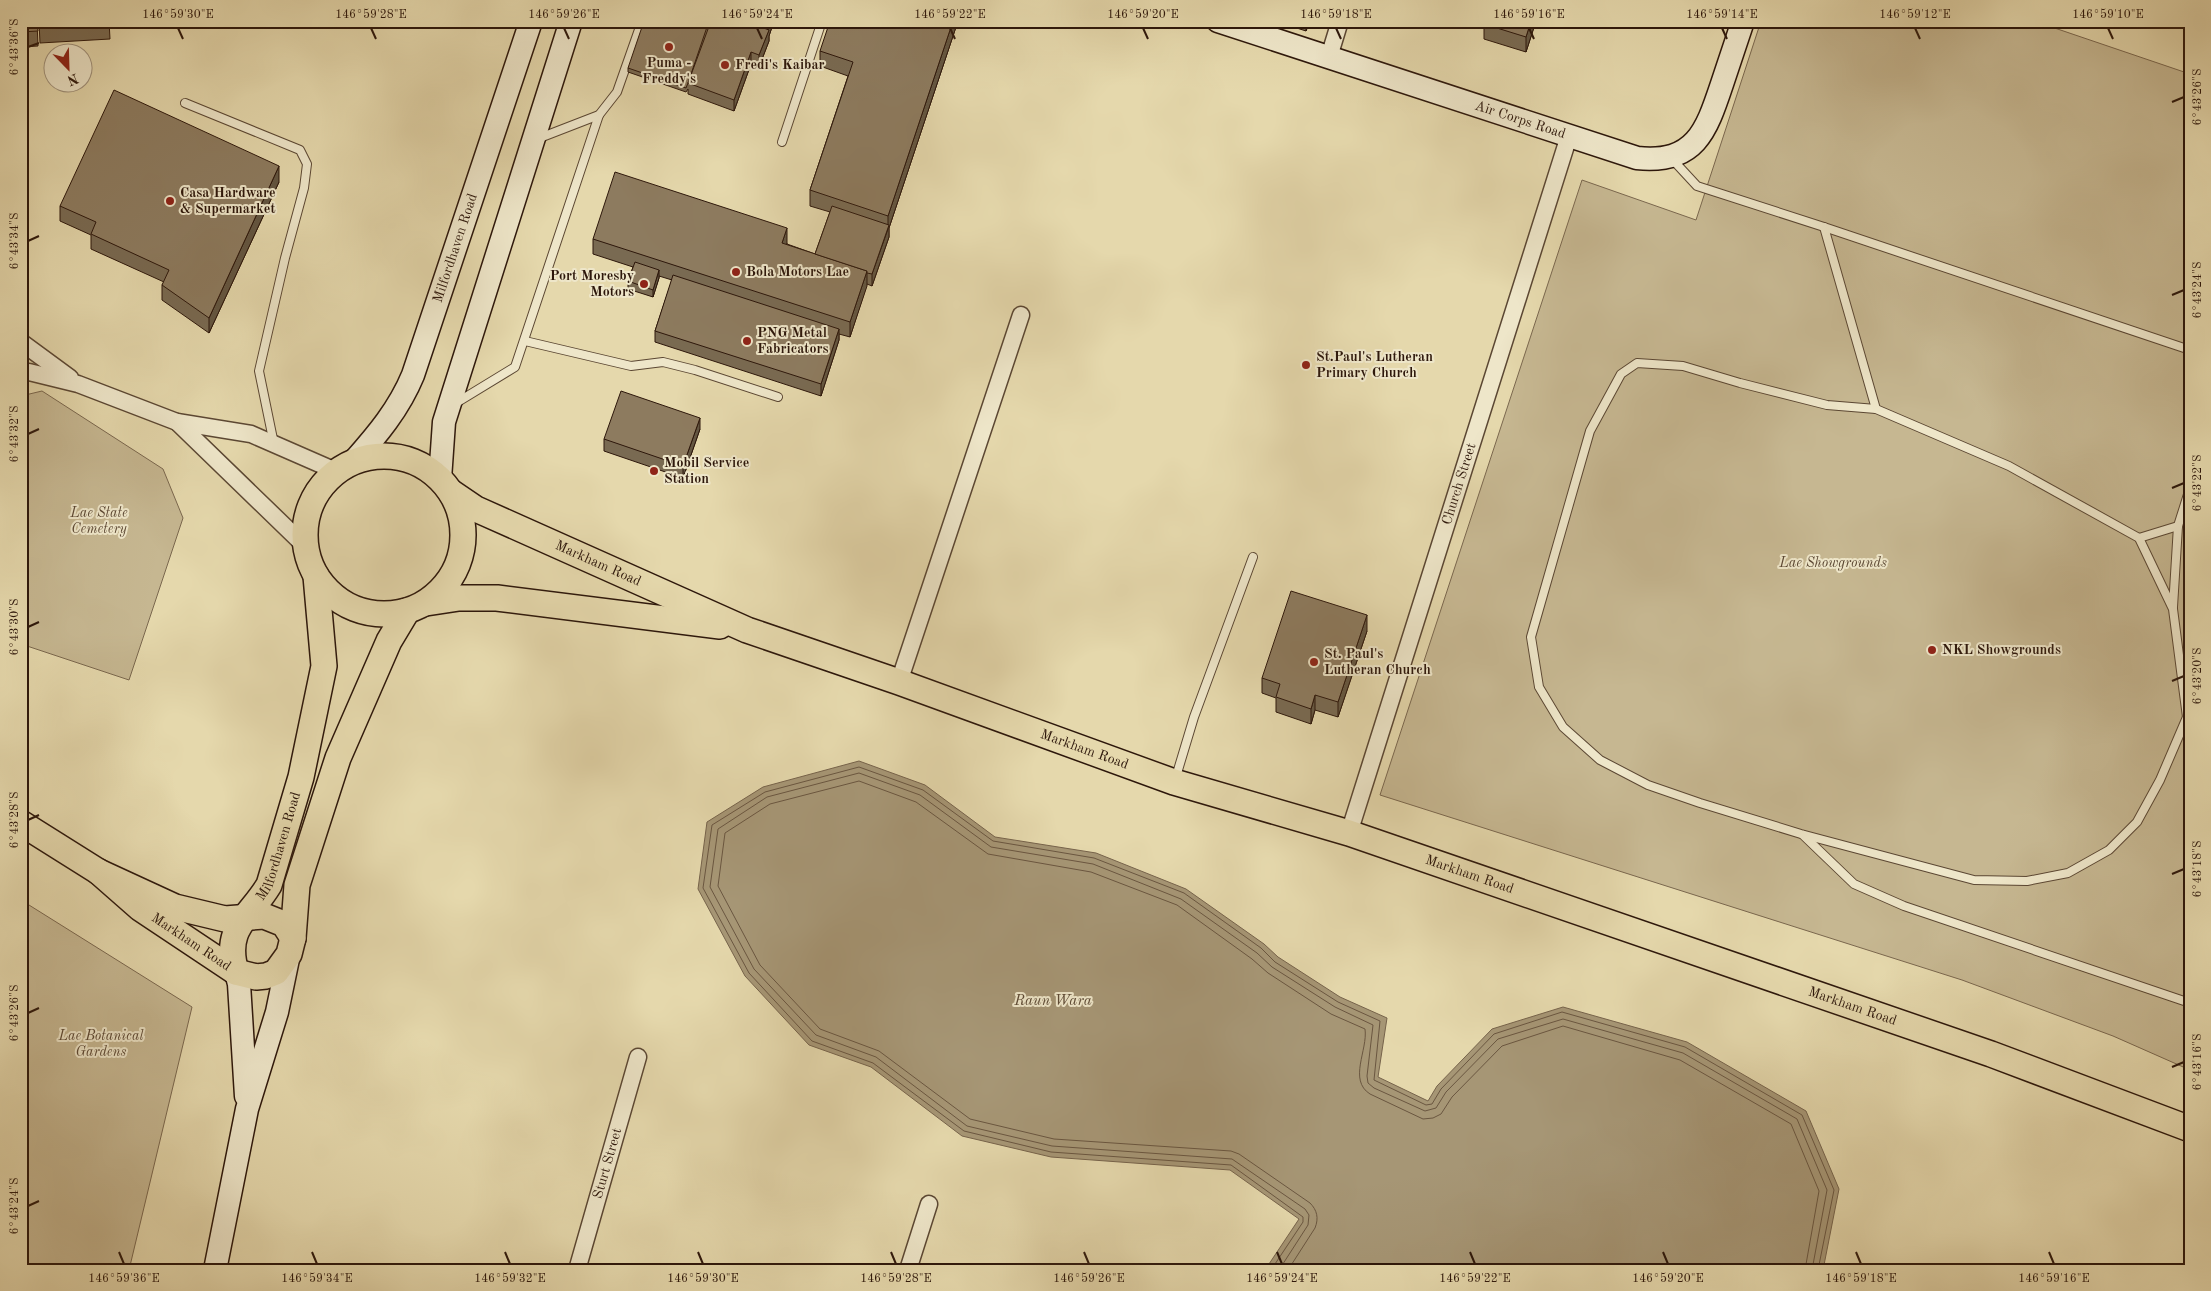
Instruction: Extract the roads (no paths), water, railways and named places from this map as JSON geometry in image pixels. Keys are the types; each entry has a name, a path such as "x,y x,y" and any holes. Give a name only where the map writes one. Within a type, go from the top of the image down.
{"main road":[{"name":"Milfordhaven Road","path":"346,467 387,423 406,393 531,21"},
{"path":"445,485 419,464 394,457 369,458 346,467 325,482 311,503 305,528 306,553 316,576 332,596 356,610 381,615 417,607 445,586 458,564 463,540 461,515 445,485 441,442 449,408 571,21"},
{"name":"Air Corps Road","path":"1218,21 1637,158 1657,160 1670,158 1687,149 1698,138 1710,119 1742,21"},
{"name":"Markham Road","path":"445,485 476,509 747,630 899,682 1174,782 1349,833 1991,1054 2190,1129"},
{"name":"Milfordhaven Road","path":"247,1109 239,990 232,956 232,942 236,930 269,885 301,777 320,694 324,666 316,576"},
{"name":"Markham Road","path":"417,607 459,598 497,598 747,630"},
{"name":"Milfordhaven Road","path":"215,1270 247,1109 277,1012 291,946 297,885 338,758 389,641 417,607"},
{"name":"Markham Road","path":"21,823 99,872 175,907 219,918 264,916 274,919 284,924 291,946 276,972 256,977 236,972 140,908 99,872"}],"street":[{"path":"1329,57 1340,21"},
{"name":"Church Street","path":"1349,833 1569,136"},
{"path":"899,682 1021,315"},
{"path":"21,342 78,384"},
{"path":"21,372 30,372 78,384 177,422 251,434 274,444 346,467"},
{"path":"177,422 306,547"},
{"name":"Sturt Street","path":"577,1270 638,1057"},
{"path":"908,1270 929,1204"}],"lane":[{"path":"449,408 514,367 525,341 599,115 617,92 642,21"},
{"path":"782,142 822,21"},
{"path":"185,103 300,150 307,164 304,188 284,258 259,372 274,444"},
{"path":"534,141 599,115"},
{"path":"1670,158 1697,186 1824,226 2190,350"},
{"path":"1824,226 1876,409"},
{"path":"525,341 631,366 663,362 778,396"},
{"path":"2172,609 2139,538 2009,466 1876,409 1827,405 1740,383 1683,366 1637,363 1621,374 1590,431 1531,637 1539,687 1563,726 1600,760 1648,784 1700,803 1801,834 1974,880 2027,881 2068,873 2109,850 2136,822 2160,780 2188,718 2172,609 2178,526 2190,488"},
{"path":"2139,538 2178,526"},
{"path":"1174,782 1194,717 1253,557"},
{"path":"1801,834 1854,884 1904,906 2190,1003"}],"water":[{"name":"Raun Wara","path":"859,761 925,785 995,837 1096,853 1186,889 1264,944 1278,957 1340,997 1387,1018 1378,1077 1428,1101 1437,1086 1492,1029 1563,1007 1687,1042 1806,1111 1839,1189 1823,1270 1265,1270 1299,1219 1230,1170 1051,1157 962,1136 871,1067 809,1045 745,976 698,889 707,822 763,787"}],"place":[{"name":"Puma - Freddy's","path":"669,47"},
{"name":"Fredi's Kaibar","path":"725,65"},
{"name":"Casa Hardware & Supermarket","path":"170,201"},
{"name":"Bola Motors Lae","path":"736,272"},
{"name":"Port Moresby Motors","path":"644,284"},
{"name":"PNG Metal Fabricators","path":"747,341"},
{"name":"St.Paul's Lutheran Primary Church","path":"1306,365"},
{"name":"Mobil Service Station","path":"654,471"},
{"name":"NKL Showgrounds","path":"1932,650"},
{"name":"St. Paul's Lutheran Church","path":"1314,662"}],"park label":[{"name":"Lae State Cemetery","path":"99,522"},
{"name":"Lae Showgrounds","path":"1833,563"},
{"name":"Lae Botanical Gardens","path":"101,1044"}]}
